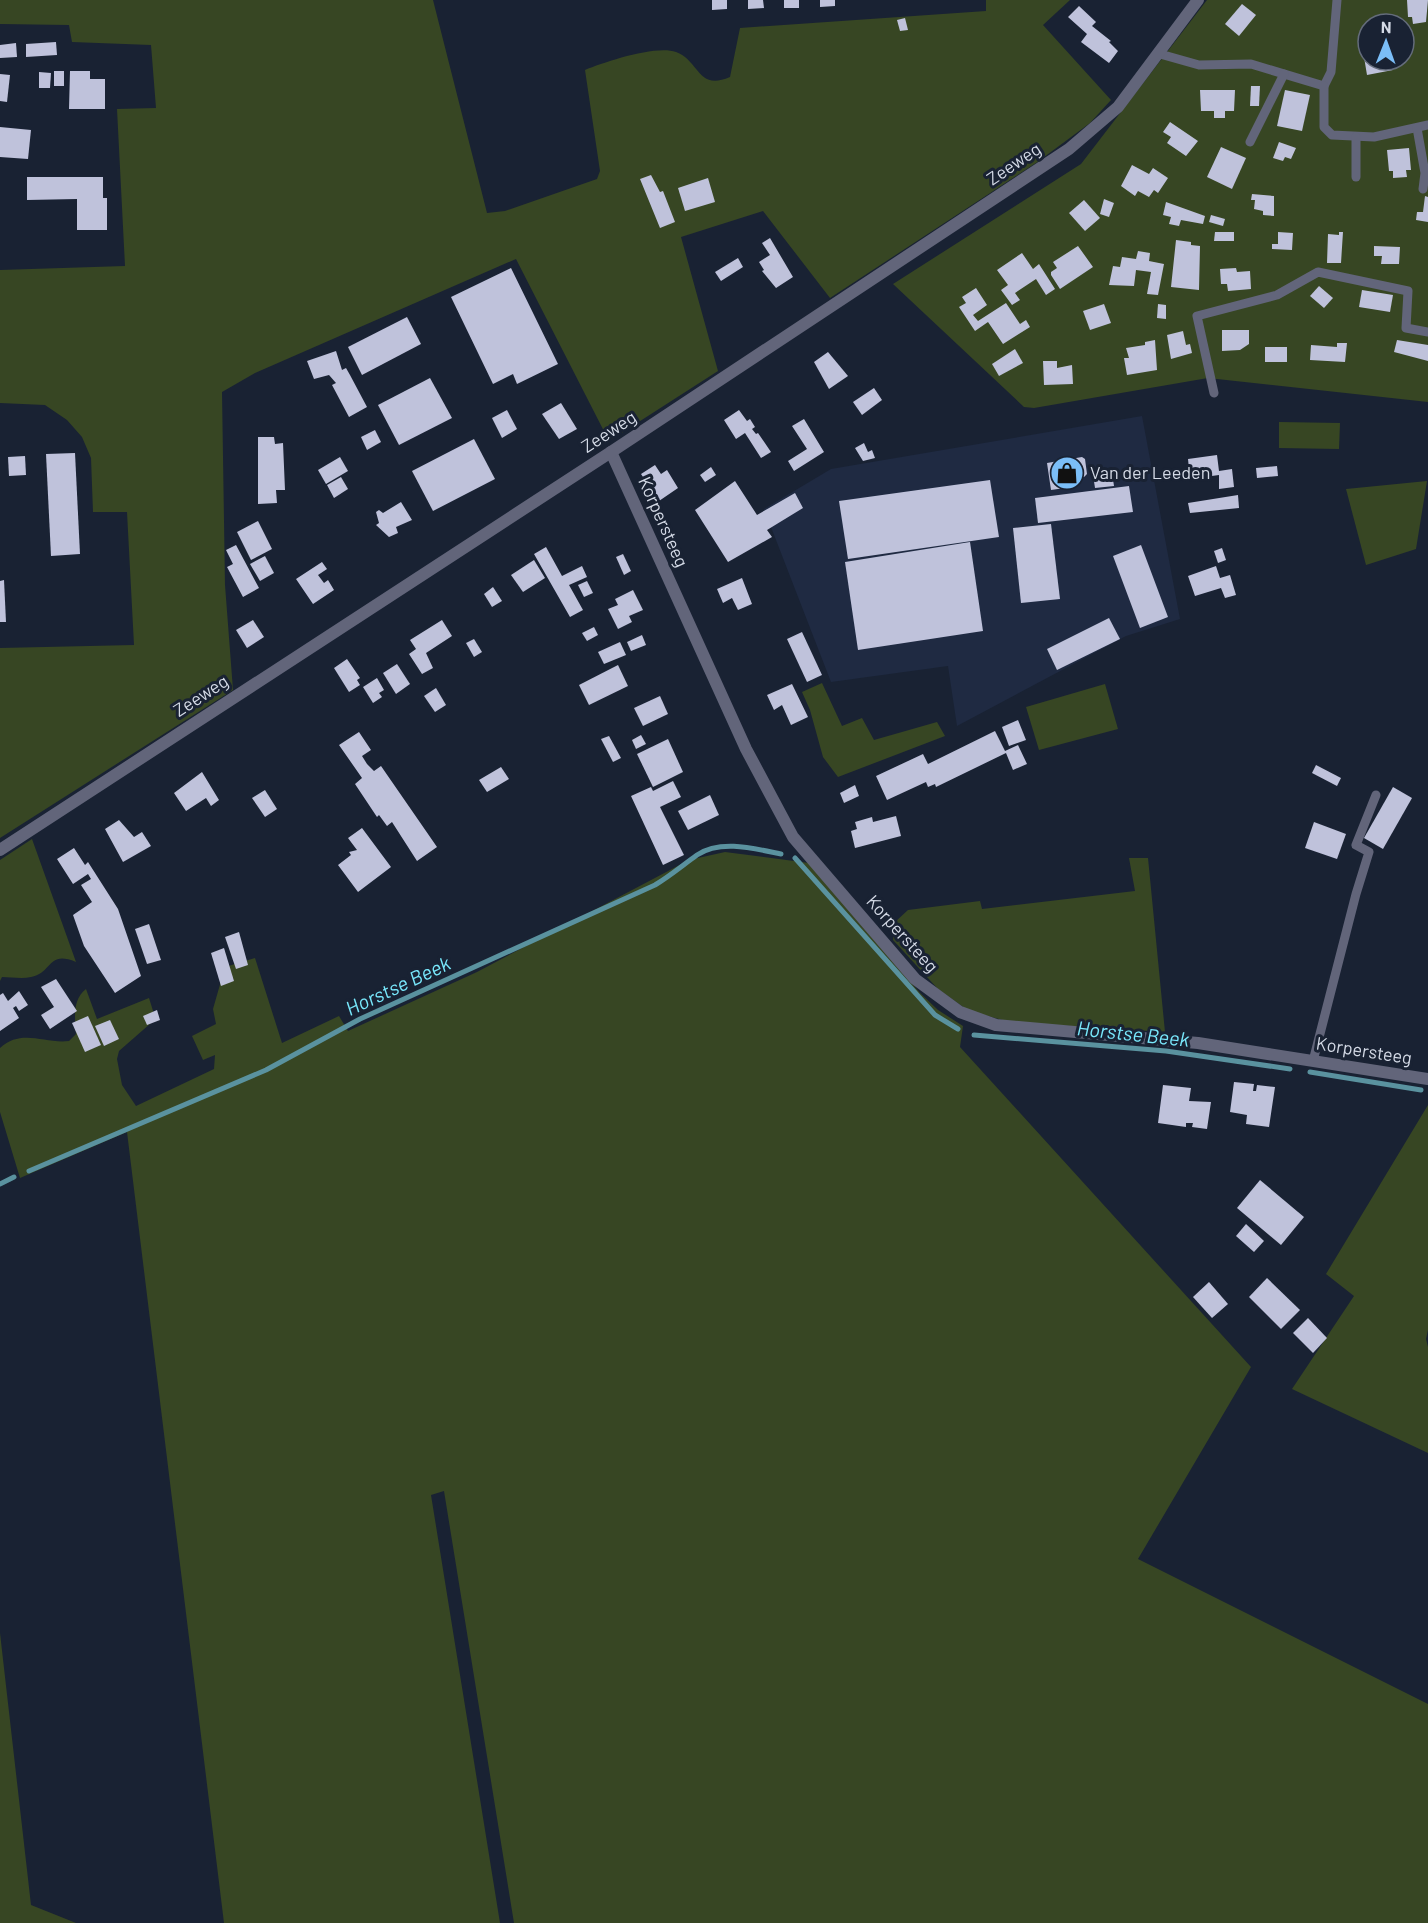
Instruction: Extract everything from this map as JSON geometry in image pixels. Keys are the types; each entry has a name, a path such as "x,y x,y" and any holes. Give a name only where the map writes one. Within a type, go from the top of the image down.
{"street":[{"name":"Zeeweg","path":"0,850 611,452 1069,149 1118,107 1160,54 1198,0"},
{"name":"Korpersteeg","path":"611,452 746,749 793,837 915,979 960,1012 996,1025 1198,1043 1428,1079"}],"lane":[{"path":"1337,0 1331,72 1324,86 1324,127 1332,135 1374,137 1428,126"},
{"path":"1160,54 1198,65 1251,64 1324,86"},
{"path":"1250,142 1284,74"},
{"path":"1417,128 1425,173 1424,189"},
{"path":"1356,137 1356,177"},
{"path":"1214,393 1197,316 1277,295 1318,272 1408,291 1406,328 1428,332"},
{"path":"1312,1061 1369,852 1356,845 1376,795"}],"shaded area":[{"path":"1142,416 1180,619 1126,636 957,726 948,666 831,682 764,509 831,469"}],"green space":[{"path":"0,0 433,0 487,213 505,211 597,179 600,171 585,70 630,55 667,50 684,56 705,78 719,80 730,77 740,28 986,11 986,0 1070,0 1043,25 1111,100 1090,123 1036,163 830,298 763,211 681,237 718,371 609,441 516,259 255,373 222,392 225,585 233,690 0,838 0,648 134,645 127,512 93,512 91,458 82,437 67,420 45,405 0,403 0,270 125,266 117,109 156,108 151,45 72,42 69,25 0,24"},
{"path":"1207,0 1428,0 1428,402 1208,378 1034,408 1024,407 893,284 1081,164"},
{"path":"1279,422 1340,423 1339,449 1279,448"},
{"path":"1427,481 1416,549 1366,565 1346,489"},
{"path":"822,683 842,726 862,718 874,740 937,722 945,736 838,777 823,757 810,710 802,692"},
{"path":"1105,684 1118,729 1039,750 1026,707"},
{"path":"32,839 76,962 67,959 55,960 38,975 24,978 2,977 0,981 0,860"},
{"path":"725,852 809,863 920,993 938,1010 963,1026 960,1047 1251,1367 1138,1559 1428,1704 1428,1923 514,1923 444,1491 431,1495 500,1923 224,1923 127,1132 20,1178 0,1112 0,1048 8,1042 25,1038 69,1041 76,1034 76,1004 86,989 97,1019 149,998 154,1014 151,1023 119,1051 117,1059 122,1085 136,1106 214,1069 215,1055 203,1060 192,1036 216,1024 213,1009 225,967 255,958 282,1043 339,1016 348,1031 477,972 689,860"},
{"path":"1129,858 1148,858 1165,1032 1010,1022 969,1011 938,989 893,940 895,922 908,910 980,901 982,909 1135,891"},
{"path":"1428,1105 1428,1330 1426,1339 1428,1347 1428,1453 1292,1389 1354,1296 1326,1274"},
{"path":"0,1633 31,1905 76,1923 0,1923"}],"building":[{"path":"712,0 727,0 727,9 712,10"},
{"path":"748,0 763,0 764,8 748,9"},
{"path":"784,0 799,0 799,8 784,8"},
{"path":"820,0 835,0 835,6 820,7"},
{"path":"1407,0 1428,0 1426,22 1416,24 1416,12 1408,12"},
{"path":"1242,4 1256,15 1239,36 1225,24"},
{"path":"1079,6 1096,22 1092,26 1111,41 1109,42 1118,51 1109,63 1081,42 1087,34 1068,17"},
{"path":"905,18 908,30 900,31 897,20"},
{"path":"56,42 57,55 26,57 26,44"},
{"path":"16,43 17,57 0,58 0,45"},
{"path":"54,71 64,71 64,86 54,86"},
{"path":"70,71 90,71 90,79 105,79 105,109 69,109"},
{"path":"39,72 51,73 50,88 39,88"},
{"path":"1366,72 1383,72 1367,75"},
{"path":"0,74 10,75 7,102 0,101"},
{"path":"1251,86 1260,86 1259,106 1250,106"},
{"path":"1200,90 1235,90 1234,111 1225,111 1225,118 1214,118 1214,111 1201,111"},
{"path":"1285,90 1310,95 1302,131 1277,126"},
{"path":"1170,122 1198,141 1186,156 1167,143 1171,137 1163,132"},
{"path":"0,127 31,130 28,159 0,157"},
{"path":"1279,142 1296,148 1291,159 1285,157 1283,161 1273,158"},
{"path":"1221,147 1246,158 1232,189 1207,177"},
{"path":"1409,148 1411,170 1406,170 1407,177 1393,178 1393,171 1389,171 1387,150"},
{"path":"1132,165 1149,174 1153,168 1168,178 1158,193 1154,190 1149,197 1138,191 1135,196 1121,186"},
{"path":"651,175 660,192 663,191 675,222 660,228 640,179"},
{"path":"27,177 103,177 103,198 107,198 107,230 77,230 77,199 27,200"},
{"path":"708,178 715,202 685,211 678,188"},
{"path":"1252,194 1274,196 1274,216 1263,215 1263,211 1254,209 1255,200 1251,200"},
{"path":"1425,196 1428,197 1428,222 1416,220 1417,212 1423,212"},
{"path":"1104,199 1114,203 1109,217 1100,214"},
{"path":"1084,200 1100,218 1085,231 1069,213"},
{"path":"1166,202 1205,216 1203,224 1181,220 1179,226 1169,224 1171,217 1163,215"},
{"path":"1211,215 1225,219 1223,226 1209,222"},
{"path":"1215,232 1234,232 1234,241 1214,241"},
{"path":"1278,232 1293,233 1292,250 1272,249 1272,244 1278,244"},
{"path":"1339,232 1343,232 1341,263 1327,263 1328,234 1339,235"},
{"path":"770,238 793,277 776,288 762,271 764,270 759,262 770,255 762,243"},
{"path":"1176,240 1200,246 1199,290 1171,287"},
{"path":"1078,246 1093,267 1060,289 1051,275 1051,272 1057,268 1053,262"},
{"path":"1374,246 1400,247 1399,264 1381,264 1382,256 1374,256"},
{"path":"1138,251 1150,253 1149,261 1164,264 1158,295 1147,294 1151,272 1136,270 1134,286 1109,285 1113,266 1120,267 1122,257 1136,259"},
{"path":"1022,253 1033,269 1039,264 1055,289 1046,295 1036,279 1015,293 1020,300 1012,305 1001,290 1008,285 997,270"},
{"path":"738,258 743,267 721,281 715,272"},
{"path":"511,268 558,364 517,384 513,374 493,384 451,297"},
{"path":"1236,268 1237,272 1250,271 1251,289 1228,291 1227,284 1221,284 1220,269"},
{"path":"1319,286 1333,298 1324,308 1310,296"},
{"path":"976,288 987,305 973,315 978,321 1006,303 1020,324 1026,320 1030,327 1003,344 988,322 975,331 959,307 966,303 962,297"},
{"path":"1362,290 1393,295 1390,312 1359,307"},
{"path":"1104,304 1111,323 1090,330 1083,311"},
{"path":"1158,304 1166,305 1166,319 1157,318"},
{"path":"407,317 421,344 362,375 348,347"},
{"path":"1222,330 1249,330 1249,344 1240,350 1222,351"},
{"path":"1183,331 1186,345 1190,344 1192,353 1171,359 1167,335"},
{"path":"1155,340 1157,370 1127,375 1124,358 1129,358 1126,348 1145,345 1145,342"},
{"path":"1397,340 1428,345 1428,361 1394,352"},
{"path":"1337,343 1347,343 1345,362 1310,360 1311,345 1337,347"},
{"path":"1265,347 1287,347 1287,362 1265,362"},
{"path":"1015,349 1023,363 999,376 992,364"},
{"path":"336,351 342,370 346,368 367,407 349,417 332,385 336,383 329,375 314,379 307,361"},
{"path":"828,352 848,376 829,389 814,362"},
{"path":"1043,361 1057,361 1057,368 1072,365 1073,384 1044,385"},
{"path":"430,378 452,418 399,445 378,405"},
{"path":"874,388 882,400 862,415 853,402"},
{"path":"561,403 577,429 559,439 542,414"},
{"path":"507,410 517,429 502,438 492,418"},
{"path":"739,410 747,421 750,419 755,427 752,429 756,434 758,433 771,452 761,458 745,433 736,439 724,420"},
{"path":"804,419 824,452 794,471 788,461 807,449 792,426"},
{"path":"375,430 381,442 367,450 361,437"},
{"path":"258,437 274,437 275,444 283,443 285,490 276,490 277,503 258,504"},
{"path":"474,439 495,479 433,511 412,471"},
{"path":"864,443 868,452 872,450 875,458 863,461 855,448"},
{"path":"75,453 80,554 51,556 46,454"},
{"path":"1217,455 1219,471 1232,469 1234,487 1219,489 1219,475 1190,479 1188,459"},
{"path":"25,456 26,475 9,476 8,457"},
{"path":"340,457 348,471 326,484 318,470"},
{"path":"1082,457 1085,459 1087,474 1084,477 1064,479 1065,488 1051,490 1047,463"},
{"path":"655,465 661,474 667,470 678,488 659,501 641,474"},
{"path":"1277,466 1278,476 1257,478 1256,468"},
{"path":"711,467 716,475 705,482 700,475"},
{"path":"1112,473 1114,486 1095,488 1093,475"},
{"path":"341,477 348,489 334,498 327,485"},
{"path":"990,480 999,537 848,559 839,501"},
{"path":"735,481 757,515 795,493 803,508 767,530 772,537 728,562 695,510"},
{"path":"1129,486 1133,512 1038,523 1035,498"},
{"path":"1238,495 1239,508 1190,513 1188,503"},
{"path":"401,502 412,520 396,527 398,533 389,537 376,525 379,523 376,512 379,510 383,513"},
{"path":"258,521 272,549 251,560 237,532"},
{"path":"1051,524 1060,599 1021,603 1013,528"},
{"path":"970,542 983,631 858,650 845,562"},
{"path":"236,545 259,588 243,597 227,567 233,564 226,550"},
{"path":"1141,545 1168,617 1140,628 1113,556"},
{"path":"546,547 562,576 582,566 587,577 569,585 583,610 570,617 534,554"},
{"path":"1222,548 1226,560 1218,563 1214,551"},
{"path":"623,554 631,571 624,575 616,557"},
{"path":"265,556 274,573 260,581 250,564"},
{"path":"534,560 545,578 523,592 511,575"},
{"path":"322,562 327,569 318,575 324,583 328,580 334,590 313,604 296,579"},
{"path":"1216,566 1220,578 1230,575 1236,595 1225,598 1221,588 1195,596 1188,576"},
{"path":"742,578 752,604 738,610 732,598 723,603 717,589"},
{"path":"4,580 6,622 0,622 0,581"},
{"path":"587,581 593,593 584,597 578,585"},
{"path":"493,587 502,601 492,607 484,594"},
{"path":"633,590 643,610 629,616 632,622 618,629 608,609 618,605 615,599"},
{"path":"1109,618 1120,639 1057,670 1047,649"},
{"path":"253,620 264,637 247,648 236,630"},
{"path":"442,620 452,636 426,653 433,668 422,674 409,654 416,649 410,640"},
{"path":"594,627 598,635 587,641 582,633"},
{"path":"802,632 822,675 807,682 787,639"},
{"path":"642,635 646,645 631,651 627,642"},
{"path":"474,639 482,652 474,657 466,643"},
{"path":"620,642 626,655 604,664 598,652"},
{"path":"347,659 360,678 357,680 360,685 349,692 334,668"},
{"path":"397,664 410,684 396,694 383,673"},
{"path":"618,665 628,686 589,705 579,685"},
{"path":"377,678 384,690 379,693 382,697 373,703 363,687"},
{"path":"792,684 808,717 791,725 782,705 774,710 767,695"},
{"path":"436,688 446,705 435,712 424,696"},
{"path":"660,696 668,714 643,726 634,708"},
{"path":"1018,720 1026,740 1009,746 1002,727"},
{"path":"995,731 1005,751 1018,745 1027,764 1013,770 1006,753 936,787 935,784 928,787 926,782 887,800 876,776 923,754 928,764"},
{"path":"359,732 371,750 362,756 367,764 374,771 381,766 437,847 417,861 392,822 387,826 379,815 377,817 355,784 362,778 339,745"},
{"path":"641,735 646,744 636,749 632,740"},
{"path":"609,736 621,758 613,762 601,739"},
{"path":"668,739 683,772 653,787 637,754"},
{"path":"1316,765 1341,778 1337,786 1312,773"},
{"path":"501,767 509,779 487,792 479,780"},
{"path":"202,772 219,800 211,806 206,798 186,811 174,793"},
{"path":"673,781 681,797 660,807 684,855 663,865 631,796 651,787 653,791"},
{"path":"855,785 859,796 844,803 840,793"},
{"path":"1393,787 1412,798 1383,849 1364,838"},
{"path":"265,790 277,809 265,817 252,798"},
{"path":"710,795 719,815 688,830 678,811"},
{"path":"896,816 901,836 855,848 851,831 857,829 855,822 872,817 873,822"},
{"path":"119,820 134,837 142,832 151,846 123,862 105,829"},
{"path":"1314,822 1346,834 1337,859 1305,848"},
{"path":"362,828 391,867 358,892 338,865 351,855 349,852 357,850 348,838"},
{"path":"74,848 85,865 88,862 118,909 141,976 115,993 84,946 73,915 92,902 81,885 91,879 88,874 73,884 57,859"},
{"path":"149,924 161,960 147,964 135,929"},
{"path":"239,932 248,965 236,969 225,937"},
{"path":"224,948 234,981 221,986 211,953"},
{"path":"56,979 77,1011 50,1029 41,1015 54,1007 41,987"},
{"path":"19,991 28,1005 19,1011 16,1006 13,1008 19,1018 0,1031 0,995 3,993 8,1001"},
{"path":"157,1010 160,1020 147,1025 143,1016"},
{"path":"88,1016 101,1045 85,1052 72,1023"},
{"path":"110,1020 119,1039 104,1046 95,1026"},
{"path":"1234,1082 1254,1084 1253,1091 1256,1091 1257,1085 1275,1087 1269,1127 1246,1124 1247,1115 1230,1112"},
{"path":"1163,1085 1191,1088 1189,1101 1211,1102 1207,1129 1192,1127 1193,1123 1186,1123 1186,1127 1158,1123"},
{"path":"1260,1180 1304,1217 1281,1245 1237,1208"},
{"path":"1246,1224 1264,1241 1254,1252 1236,1236"},
{"path":"1267,1278 1300,1310 1281,1329 1249,1297"},
{"path":"1209,1282 1228,1304 1212,1318 1193,1297"},
{"path":"1308,1318 1327,1338 1313,1353 1293,1333"}],"waterway":[{"name":"Horstse Beek","path":"29,1171 266,1070 360,1019 655,885 706,850 728,846 781,854"},
{"name":"Horstse Beek","path":"795,858 935,1015 958,1029"},
{"name":"Horstse Beek","path":"974,1035 1166,1051 1290,1069"},
{"name":"Horstse Beek","path":"1310,1072 1421,1090"},
{"name":"Horstse Beek","path":"0,1184 14,1177"}],"place":[{"name":"Van der Leeden","path":"1067,473"}]}
